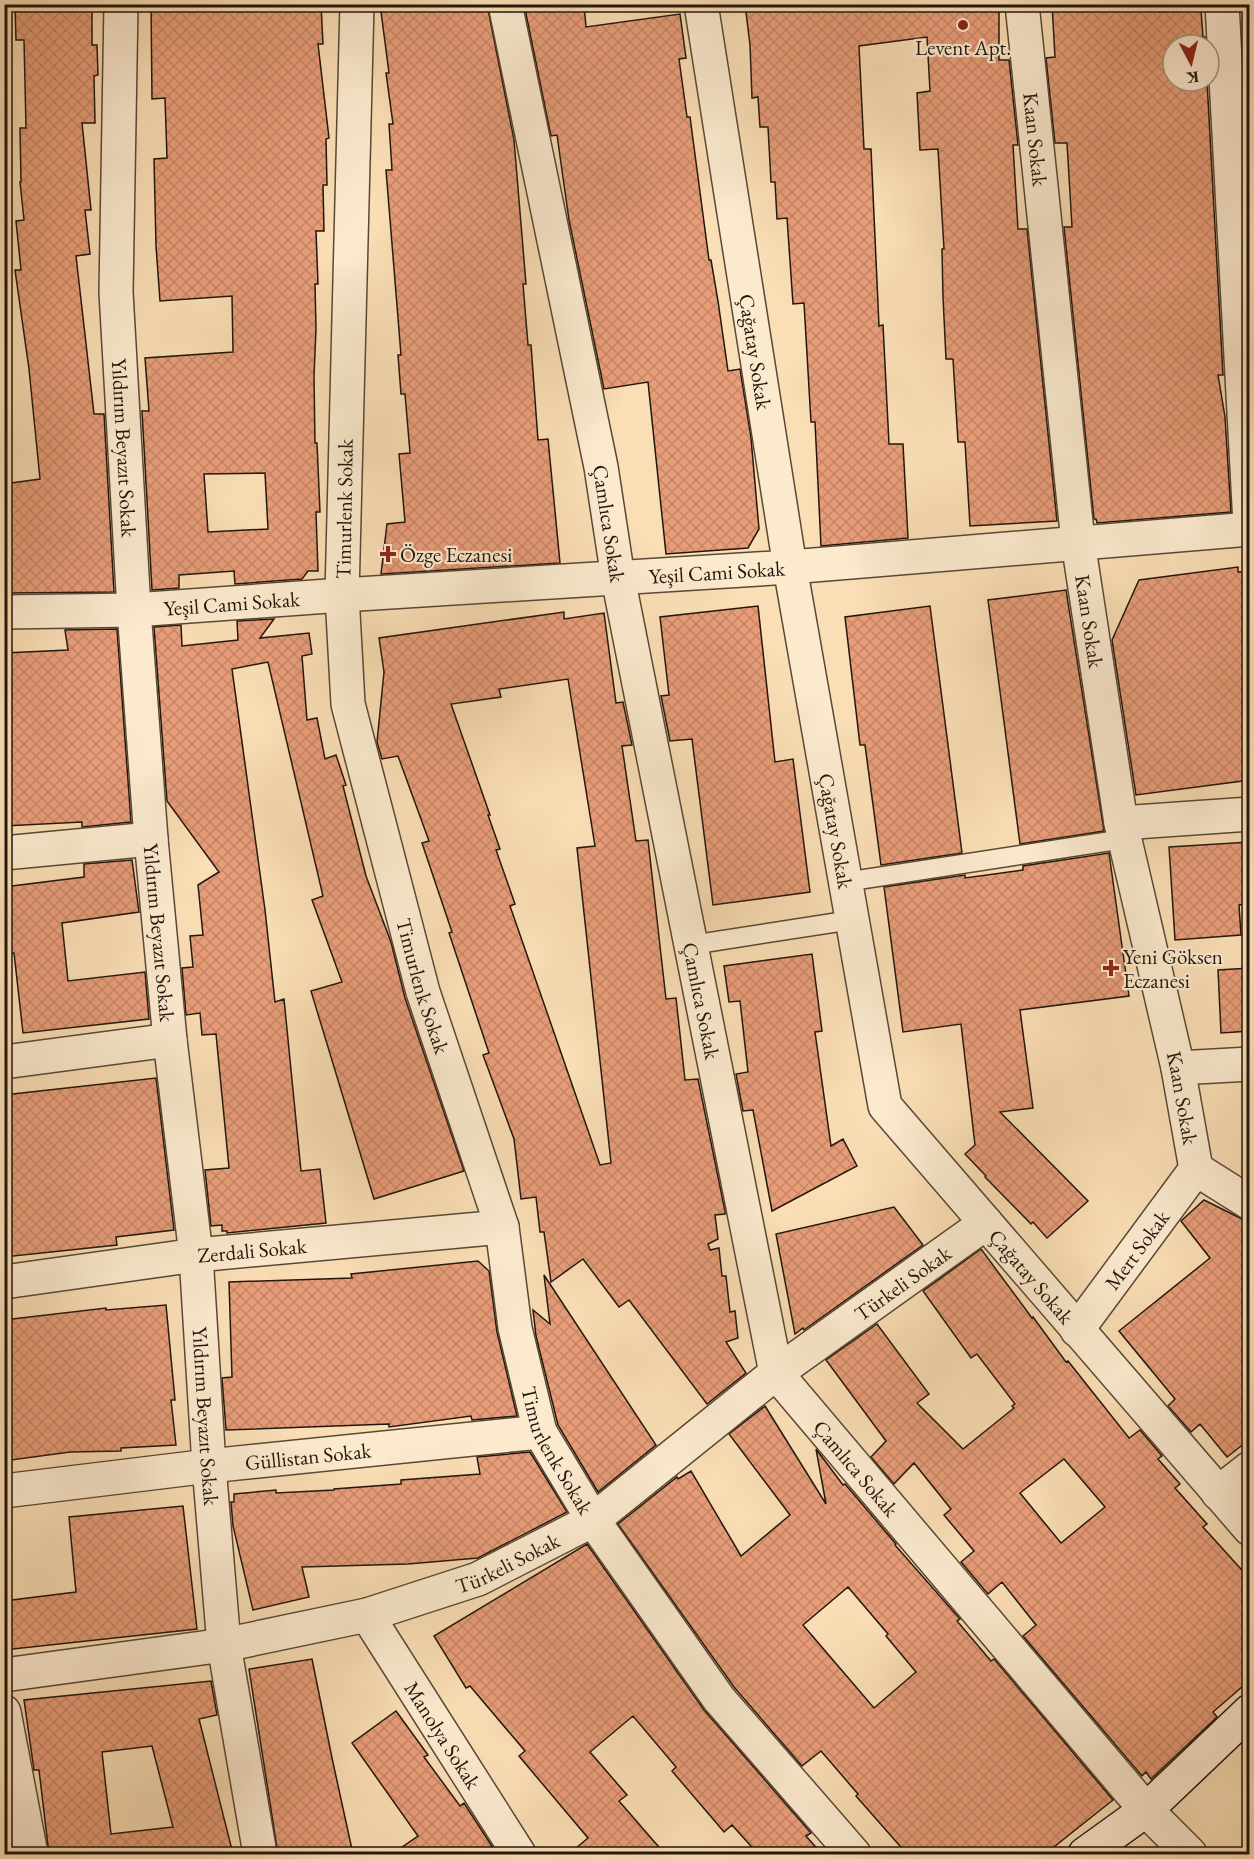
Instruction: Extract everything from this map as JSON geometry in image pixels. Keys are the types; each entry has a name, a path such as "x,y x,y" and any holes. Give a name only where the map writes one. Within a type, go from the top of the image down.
{"street":[{"name":"Yıldırım Beyazıt Sokak","path":"121,4 116,292 150,839 170,1040 196,1255 209,1466 224,1645 260,1854"},
{"name":"Timurlenk Sokak","path":"357,4 342,595 348,704 423,992 502,1227 515,1328 540,1432 593,1520 718,1699 854,1854"},
{"name":"Çamlıca Sokak","path":"506,4 601,467 618,578 776,1373 1146,1810 1190,1854"},
{"name":"Çağatay Sokak","path":"701,4 790,567 885,1106 1250,1529"},
{"name":"Kaan Sokak","path":"1022,4 1078,542 1122,831 1178,1068 1196,1168 1250,1203"},
{"path":"1222,4 1250,524"},
{"name":"Yeşil Cami Sokak","path":"4,612 134,610 790,567 1250,529"},
{"path":"1122,831 1250,814"},
{"path":"4,853 150,839"},
{"path":"4,1062 170,1040"},
{"path":"1178,1068 1250,1064"},
{"name":"Mert Sokak","path":"1077,1330 1196,1168"},
{"name":"Türkeli Sokak","path":"4,1675 224,1645 367,1615 478,1579 593,1520 776,1373 986,1223"},
{"name":"Zerdali Sokak","path":"4,1282 196,1255 502,1227"},
{"name":"Güllistan Sokak","path":"4,1491 209,1466 540,1432"},
{"path":"1218,1493 1250,1468"},
{"name":"Manolya Sokak","path":"367,1615 519,1854"},
{"path":"1085,1854 1146,1810 1250,1711"},
{"path":"4,1712 31,1854"}],"lane":[{"path":"845,882 1122,831"},
{"path":"691,945 852,920"}],"building":[{"path":"15,4 92,4 92,45 97,45 98,75 94,76 95,123 82,123 91,210 85,210 90,254 76,256 94,414 104,414 114,592 8,593 4,564 4,484 40,479 29,369 15,270 21,270 16,221 24,220 20,182 20,128 26,128 24,40 16,40"},
{"path":"151,4 321,4 323,44 318,44 329,138 326,139 327,185 323,185 324,231 316,231 318,284 315,284 314,376 315,443 317,443 320,512 316,512 318,571 308,571 302,579 235,584 234,571 179,575 179,588 152,590 142,411 149,411 145,358 233,352 232,296 160,301 154,159 167,158 165,98 152,99","holes":["265,473 268,529 208,532 204,474"]},
{"path":"380,4 487,4 514,140 526,284 523,284 528,345 531,345 538,440 548,439 560,563 381,574 387,524 405,522 399,454 410,453 405,394 401,394 398,355 401,355 386,170 392,170 389,124 393,124"},
{"path":"524,4 584,4 586,27 680,14 686,58 679,59 687,117 690,117 709,260 711,260 728,371 740,369 751,438 759,529 748,548 666,554 648,382 604,389 569,220 557,135 551,136"},
{"path":"745,4 999,4 999,60 1009,60 1018,145 1013,145 1018,229 1027,229 1057,521 970,526 965,442 958,442 953,359 946,359 942,249 944,249 938,149 920,150 917,93 930,91 927,37 859,46 864,149 871,149 879,326 883,325 889,444 903,444 908,538 821,546 815,422 811,422 804,303 793,304 787,218 777,219 775,182 771,182 768,127 760,127 758,97 752,98 750,45"},
{"path":"1052,4 1159,4 1159,12 1201,10 1203,33 1161,33 1161,93 1208,93 1223,375 1218,375 1225,417 1231,512 1097,523 1094,519 1064,227 1072,227 1067,143 1055,143 1046,58 1055,57"},
{"path":"1250,33 1250,166 1242,34"},
{"path":"1238,567 1238,572 1248,572 1250,590 1250,699 1243,700 1250,745 1250,780 1136,795 1112,640 1139,580"},
{"path":"1066,590 1104,831 1020,844 988,600"},
{"path":"758,606 775,762 793,759 810,892 713,905 692,739 670,741 661,696 669,695 660,617"},
{"path":"930,606 962,853 881,865 865,745 860,745 845,617"},
{"path":"564,612 564,619 604,613 616,703 623,702 632,745 622,746 636,841 648,840 666,999 676,998 685,1080 698,1079 725,1211 725,1214 715,1215 718,1239 708,1244 710,1250 719,1248 722,1276 726,1276 730,1312 735,1311 738,1338 726,1342 746,1373 707,1404 629,1300 619,1307 583,1259 551,1282 544,1232 540,1232 536,1197 521,1199 514,1139 483,1055 489,1053 422,843 429,841 398,756 382,759 377,742 384,672 379,638","holes":["568,679 595,846 577,848 611,1163 600,1165 510,906 515,904 496,850 500,849 451,704 501,697 499,689"]},
{"path":"274,619 260,638 309,633 312,654 302,656 307,720 317,718 325,759 336,755 346,785 343,786 366,876 391,942 405,998 464,1171 374,1199 311,991 342,982 312,900 323,896 268,662 232,669 265,910 275,1002 284,999 301,1171 320,1169 326,1223 227,1233 227,1231 222,1231 222,1225 211,1226 205,1170 229,1168 216,1034 202,1035 200,1013 186,1015 182,968 193,967 190,936 203,935 198,885 219,872 167,801 154,627 181,625 182,646 238,640 237,621"},
{"path":"117,629 131,822 82,827 82,822 4,826 4,653 68,650 65,630"},
{"path":"1250,842 1250,904 1239,905 1241,935 1175,940 1169,847"},
{"path":"1109,853 1129,996 1020,1010 1033,1108 1000,1112 1088,1201 1047,1238 965,1154 975,1145 961,1024 903,1032 884,887 965,875 965,878 1023,870 1023,866"},
{"path":"132,860 139,912 62,923 68,981 145,972 149,1019 23,1033 14,953 4,954 4,887 84,877 84,864"},
{"path":"812,954 822,1031 815,1032 831,1146 843,1139 857,1166 772,1211 753,1110 743,1111 736,1074 748,1072 740,1001 729,1002 724,966"},
{"path":"1250,968 1250,1031 1221,1033 1218,970"},
{"path":"156,1078 174,1230 116,1237 117,1245 4,1257 4,1095"},
{"path":"1204,1200 1250,1223 1250,1439 1227,1457 1200,1424 1191,1432 1168,1406 1175,1399 1119,1331 1210,1258 1181,1221"},
{"path":"894,1207 923,1245 804,1330 803,1328 795,1334 776,1234"},
{"path":"981,1249 1066,1362 1068,1361 1129,1438 1140,1430 1162,1456 1158,1459 1180,1484 1175,1488 1207,1524 1203,1527 1250,1579 1250,1680 1213,1712 1217,1717 1151,1779 1146,1772 1142,1776 1023,1636 1036,1625 1002,1582 988,1594 961,1562 974,1551 944,1515 951,1509 914,1463 894,1484 871,1457 886,1441 826,1360 877,1324 929,1394 917,1403 963,1449 1014,1408 1012,1406 1015,1404 977,1354 971,1358 923,1291","holes":["1064,1459 1105,1507 1061,1543 1020,1493"]},
{"path":"478,1261 489,1271 497,1332 517,1416 472,1420 471,1416 389,1427 389,1424 226,1430 222,1378 232,1377 229,1282 352,1278 351,1274"},
{"path":"544,1275 656,1445 598,1492 558,1425 536,1336 533,1310 550,1324"},
{"path":"166,1305 175,1400 171,1400 176,1445 121,1448 121,1451 70,1452 4,1461 4,1320 106,1308 106,1310"},
{"path":"765,1406 826,1504 816,1449 843,1485 845,1484 960,1619 957,1621 991,1661 994,1659 1113,1800 1045,1854 907,1854 856,1796 858,1794 821,1751 802,1766 734,1687 618,1524 677,1477 678,1479 691,1471 741,1556 790,1515 729,1434","holes":["848,1587 888,1634 886,1636 916,1672 874,1708 803,1625"]},
{"path":"530,1452 567,1512 478,1558 408,1564 302,1567 309,1597 253,1610 233,1526 231,1502 234,1502 234,1494 276,1490 276,1493 334,1490 401,1484 401,1480 480,1474 477,1457"},
{"path":"183,1506 197,1629 4,1650 4,1601 76,1592 69,1517"},
{"path":"587,1544 704,1710 811,1833 806,1836 822,1854 758,1854 732,1825 724,1832 672,1771 676,1767 633,1716 590,1752 627,1795 619,1801 665,1854 569,1854 588,1838 519,1756 525,1751 470,1686 466,1688 434,1636"},
{"path":"312,1659 353,1854 278,1854 249,1669"},
{"path":"211,1681 217,1715 199,1719 233,1854 49,1854 39,1770 34,1770 24,1700","holes":["152,1746 173,1827 111,1834 102,1752"]},
{"path":"396,1711 428,1755 424,1757 460,1806 464,1803 497,1854 392,1854 418,1836 352,1743"}],"place":[{"name":"Levent Apt.","path":"963,25"},
{"name":"Özge Eczanesi","path":"388,554"},
{"name":"Yeni Göksen Eczanesi","path":"1111,968"}]}
